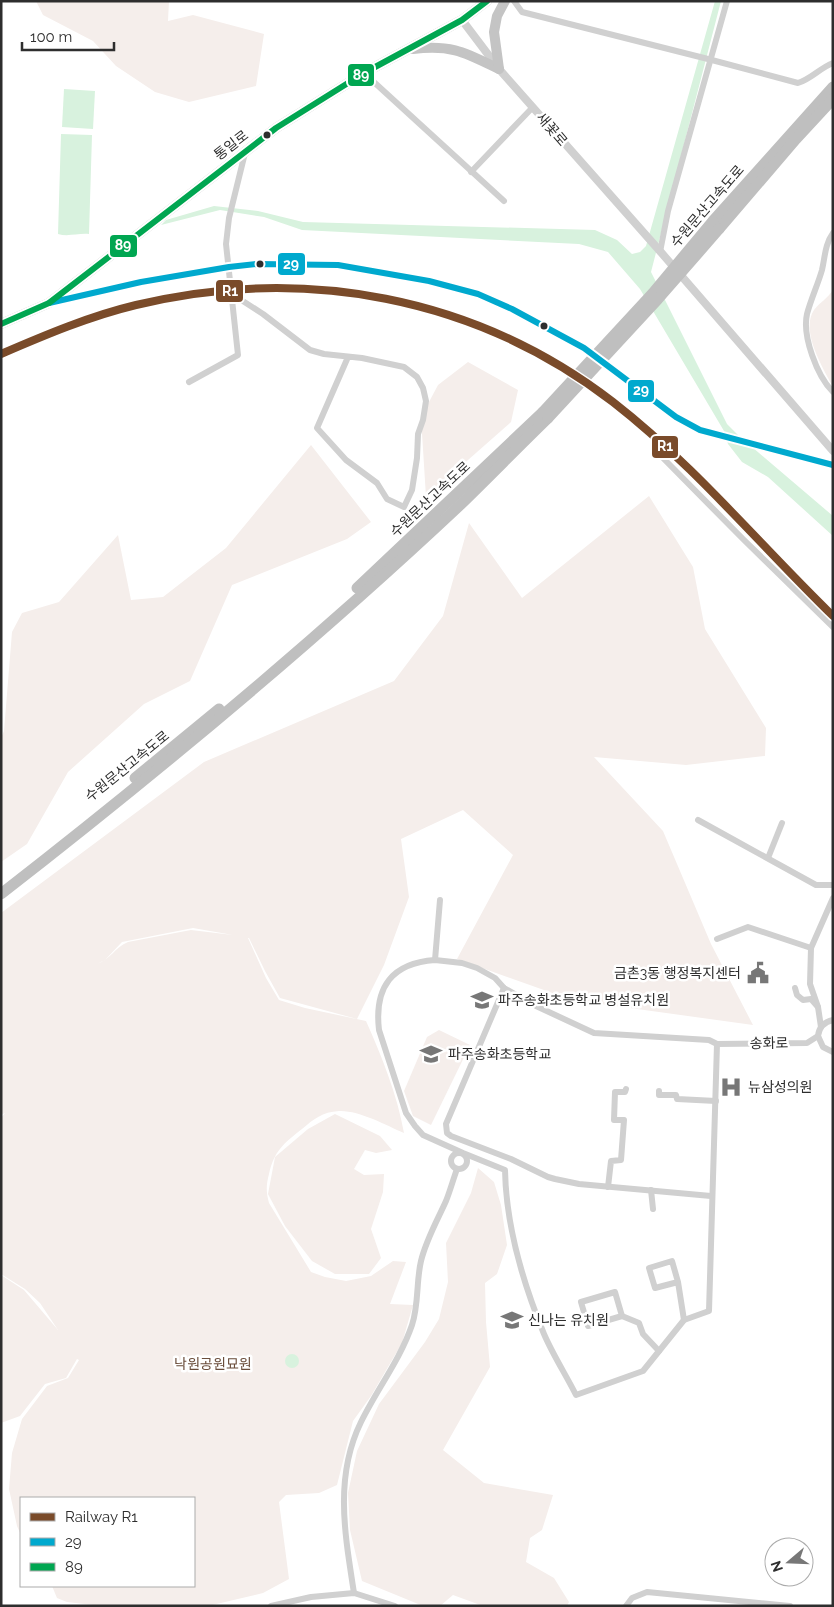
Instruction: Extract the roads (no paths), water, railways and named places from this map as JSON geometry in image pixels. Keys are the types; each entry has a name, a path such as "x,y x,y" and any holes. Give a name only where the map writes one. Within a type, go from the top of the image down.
{"highway":[{"name":"수원문산고속도로","path":"716,225 833,87"},
{"name":"수원문산고속도로","path":"1,894 163,766 298,650 436,527 545,415 653,293 833,99"},
{"name":"수원문산고속도로","path":"1,885 71,831 248,685 545,415"}],"main road":[{"path":"500,69 494,32 497,16 504,1"},
{"name":"통일로","path":"1,324 49,303 276,128 364,73 462,20 484,2"},
{"path":"407,50 429,47 454,49 500,69"}],"street":[{"path":"514,1 522,12 798,83 804,82 823,67 833,63"},
{"path":"727,1 709,59 668,211 660,251 833,451"},
{"name":"새꽃로","path":"462,20 500,69 660,251"},
{"path":"364,73 504,201"},
{"path":"471,172 533,107"},
{"path":"189,382 238,355 230,267 226,244 233,198 246,151"},
{"path":"833,233 824,254 822,269 806,316 808,342 820,374 833,392"},
{"path":"49,303 141,282 257,264 338,265 429,281 478,294 512,309 584,348 676,417 700,430 833,465"},
{"path":"232,294 263,314 310,350 324,354 362,358 404,366 417,377 423,388 426,401 423,420 418,434 415,476 412,490 404,507 387,499 377,483 346,460 317,428 348,358"},
{"path":"664,458 744,540 833,626"},
{"path":"698,820 816,885 833,885"},
{"path":"768,858 782,823"},
{"path":"833,898 811,948 810,984 818,1006 821,1027 818,1036 820,1044 826,1050 833,1052"},
{"path":"435,960 440,900"},
{"path":"717,939 748,927 811,948"},
{"name":"송화로","path":"505,1170 423,1135 406,1113 379,1030 377,1015 379,998 387,981 410,964 435,960 462,963 477,968 495,978 504,988 536,1006 594,1033 708,1040 717,1044 808,1043 818,1036"},
{"path":"504,988 454,1106 446,1128 447,1133 456,1139 511,1159 548,1177 579,1184 711,1196"},
{"path":"795,988 797,995 803,1000 811,999 818,1006"},
{"path":"821,1027 833,1020"},
{"path":"808,1043 820,1044"},
{"path":"511,1159 505,1170 505,1193 520,1262 544,1335 576,1395 643,1371 684,1320 709,1311 717,1044"},
{"path":"608,1187 611,1161 621,1160 624,1120 614,1120 615,1092 625,1092 626,1089"},
{"path":"659,1091 659,1095 676,1095 677,1099 716,1100"},
{"path":"463,1153 467,1158 467,1164 463,1168 457,1169 451,1164 451,1158 455,1154 463,1153"},
{"path":"354,1593 345,1537 343,1505 345,1466 360,1423 398,1358 407,1337 416,1311 421,1261 425,1246 446,1201 457,1169"},
{"path":"651,1190 653,1209"},
{"path":"678,1282 655,1288 649,1268 672,1261 678,1282 684,1320"},
{"path":"622,1316 615,1292 581,1302 588,1326 622,1316 639,1323 643,1334 659,1351"},
{"path":"629,1604 632,1598 647,1592 790,1606"},
{"path":"271,1606 311,1597 354,1593 395,1606"}],"rail line":[{"name":"R1","path":"1,354 85,320 136,305 199,293 262,288 324,290 386,299 446,314 504,337 560,366 613,402 643,426 699,479 833,616"}],"place":[{"name":"금촌3동 행정복지센터","path":"758,973"},
{"name":"파주송화초등학교 병설유치원","path":"482,1000"},
{"name":"파주송화초등학교","path":"431,1054"},
{"name":"뉴삼성의원","path":"731,1087"},
{"name":"신나는 유치원","path":"512,1320"}],"park label":[{"name":"낙원공원묘원","path":"213,1364"}]}
